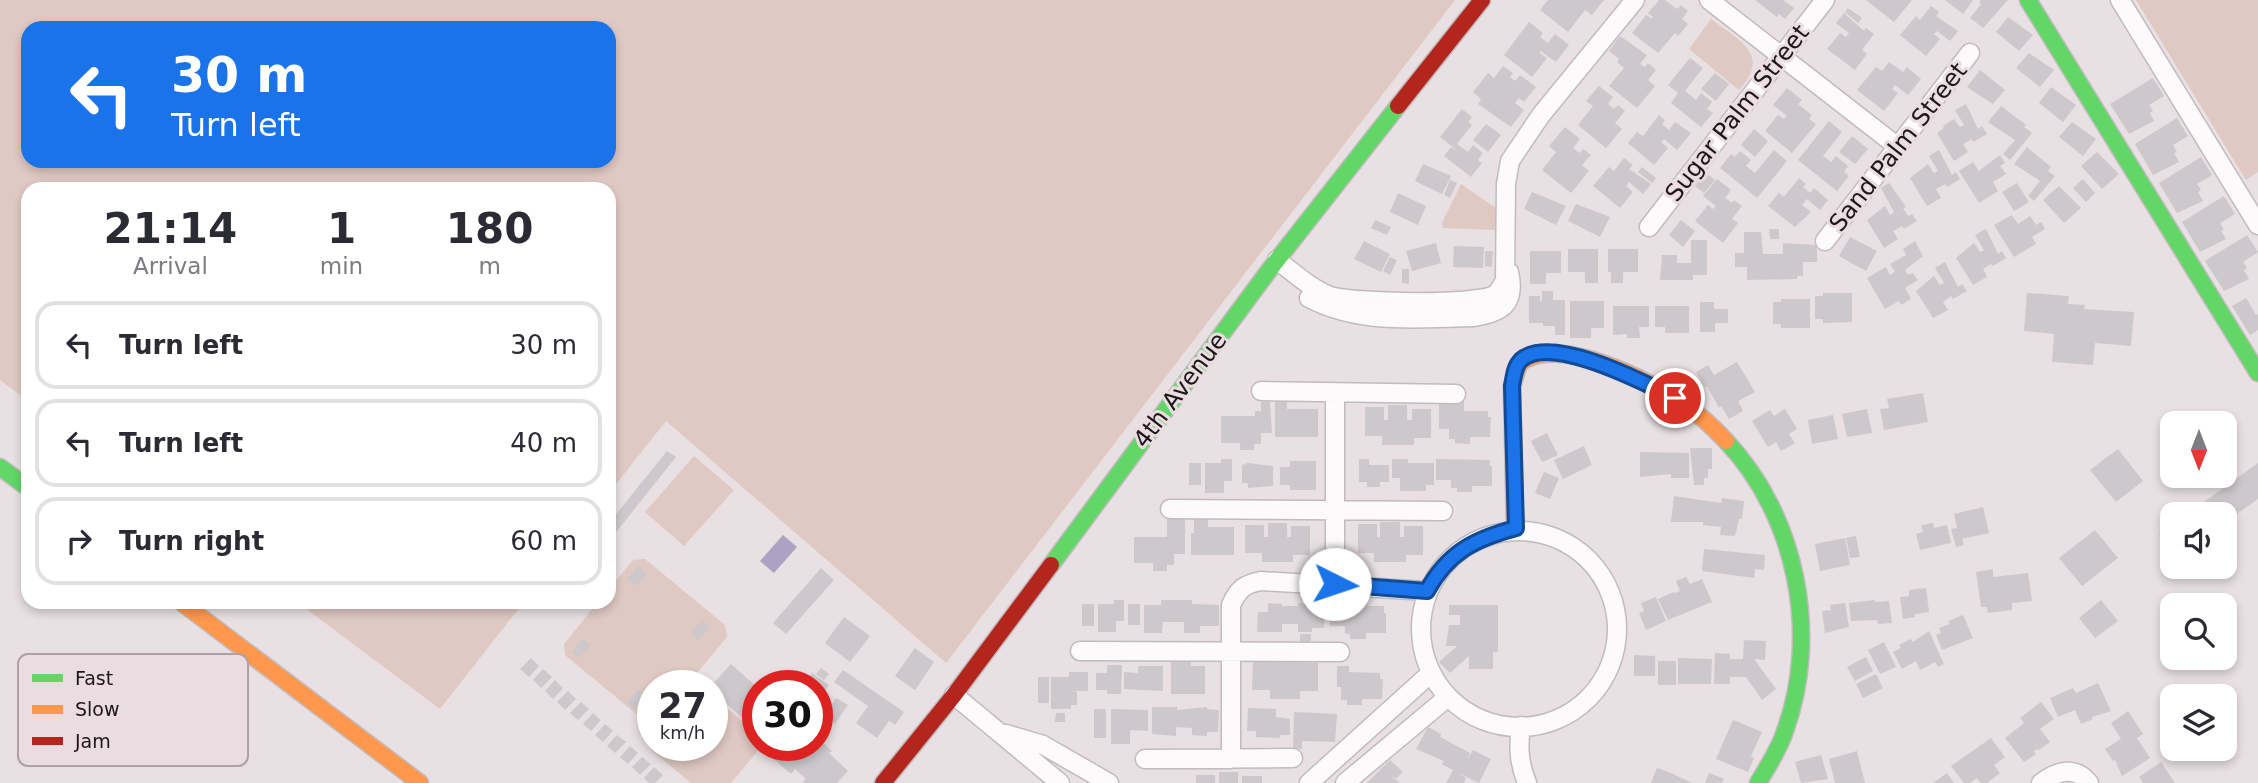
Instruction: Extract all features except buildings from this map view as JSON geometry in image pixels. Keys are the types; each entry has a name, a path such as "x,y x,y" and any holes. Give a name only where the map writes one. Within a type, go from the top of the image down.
{"street":[{"name":"4th Avenue","path":"883,783 954,695 1273,265 1482,0"},
{"path":"1273,265 1331,296 1354,300 1483,299 1496,294 1505,281 1507,262 1506,184 1510,161 1541,115 1635,0"},
{"path":"1709,0 1898,147"},
{"name":"Sugar Palm Street","path":"1649,227 1825,0"},
{"path":"2028,0 2258,373"},
{"path":"2120,0 2251,199 2258,225"},
{"name":"Sand Palm Street","path":"1825,241 1970,53"},
{"path":"1516,528 1512,386 1514,370 1521,360 1534,353 1581,358 1624,373 1675,398 1707,422 1756,478 1772,506 1789,553 1798,593 1800,641 1796,688 1787,727 1758,783"},
{"path":"1261,391 1456,394"},
{"path":"1335,392 1335,584"},
{"path":"0,467 21,483"},
{"path":"1170,509 1443,511"},
{"path":"1516,528 1551,536 1579,551 1601,573 1614,602 1618,633 1611,664 1595,691 1572,712 1543,724 1511,727 1478,719 1448,696 1431,673 1421,642 1422,608 1427,591 1435,577 1457,552 1486,536 1516,528"},
{"path":"1231,759 1231,604 1237,592 1248,583 1261,580 1427,591"},
{"path":"190,609 421,783"},
{"path":"1080,650 1340,652"},
{"path":"1309,783 1431,673"},
{"path":"954,695 1060,783"},
{"path":"1345,783 1448,696"},
{"path":"1521,726 1518,741 1520,762 1527,783"},
{"path":"999,732 1043,745 1110,783"},
{"path":"1145,759 1293,758"},
{"path":"2041,783 2060,772 2073,770 2084,776 2089,783"}],"shaded area":[{"path":"0,0 1455,0 946,663 666,421 616,484 616,182 21,182 21,396 0,380"},
{"path":"2136,0 2258,0 2258,172 2246,180"},
{"path":"1711,19 1741,42 1752,58 1748,78 1739,90 1689,49"},
{"path":"1461,184 1496,208 1496,230 1443,228 1442,223"},
{"path":"694,456 734,490 684,546 645,512"},
{"path":"783,535 797,547 774,573 760,561"},
{"path":"645,559 725,625 727,637 699,670 637,670 637,715 565,655 564,644 592,609 616,609 616,581 633,560"},
{"path":"306,609 519,609 440,709"},
{"path":"728,709 742,721 742,761 749,761 731,783 691,783 664,761 728,761"}],"traffic: fast":[{"path":"2028,0 2258,373"},
{"path":"1051,565 1270,269 1398,106"},
{"path":"1726,441 1750,471 1770,504 1785,540 1795,578 1800,617 1801,656 1795,694 1783,738 1758,783"},
{"path":"0,467 21,483"}],"traffic: slow":[{"path":"1515,528 1512,386 1519,364 1535,356 1555,354 1579,357 1627,373 1685,405 1726,441"},
{"path":"190,609 420,783"}],"traffic: jam":[{"path":"1398,106 1482,0"},
{"path":"883,783 954,695 1051,565"}],"route":[{"path":"1335,584 1427,591 1435,577 1457,552 1486,536 1516,528 1512,386 1514,370 1521,360 1534,353 1581,358 1624,373 1675,398"}]}
